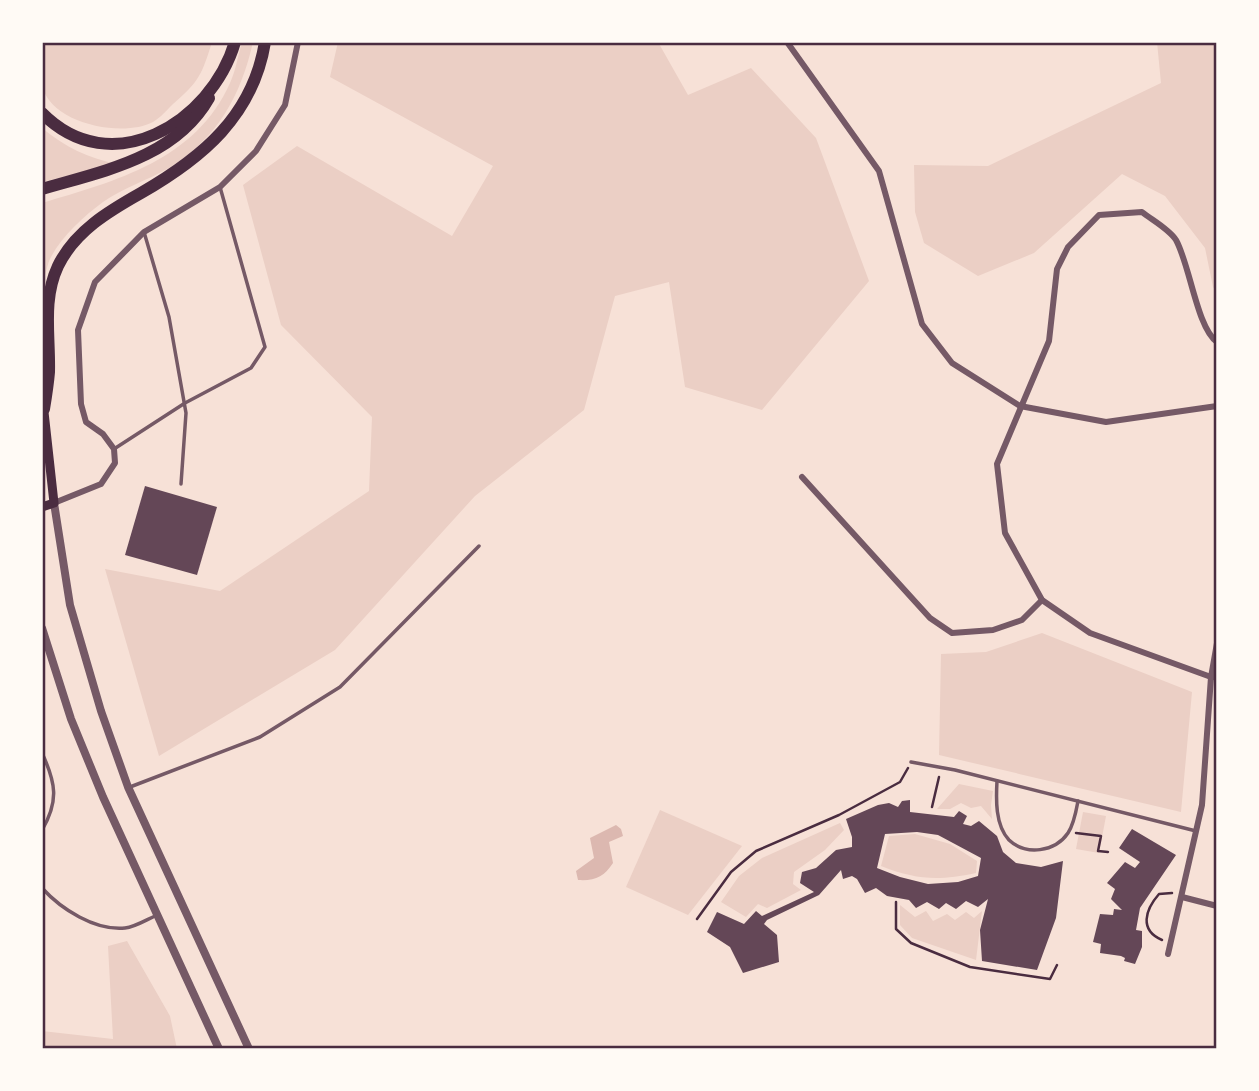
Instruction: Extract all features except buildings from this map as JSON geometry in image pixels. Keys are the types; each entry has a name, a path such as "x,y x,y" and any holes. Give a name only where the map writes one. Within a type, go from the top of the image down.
{"highway":[{"path":"42,189 137,160 186,129 202,110 224,70 235,42"},
{"path":"43,402 49,372 48,308 51,286 58,266 70,248 105,214 177,170 228,127 248,95 265,42"},
{"path":"42,113 68,134 97,143 129,144 156,134 177,122 198,102 224,70"}],"main road":[{"path":"42,507 54,503 43,402"}],"street":[{"path":"249,1049 128,787 101,711 70,605 54,503 101,484 115,463 114,449 103,434 86,422 81,404 78,330 94,282 144,232 220,187 256,151 285,105 298,42"},
{"path":"787,42 879,172 922,324 952,363 1020,406 1106,422 1217,406"},
{"path":"1214,677 1090,633 1042,600 1005,533 996,464 1049,341 1057,269 1068,247 1099,215 1142,212 1175,238 1189,270 1199,310 1212,338 1217,342"},
{"path":"802,477 930,618 952,633 993,630 1022,620 1042,600"},
{"path":"42,628 71,719 103,797 219,1049"},
{"path":"1168,954 1202,805 1217,643"},
{"path":"1182,897 1217,906"}],"lane":[{"path":"114,449 185,404 251,368 265,347 220,187"},
{"path":"144,232 169,317 185,404 181,484"},
{"path":"128,787 260,737 340,687 479,546"},
{"path":"42,753 55,789 53,809 42,830"},
{"path":"911,762 1196,831"},
{"path":"998,781 996,806 1008,839 1020,847 1048,849 1057,844 1069,832 1078,801"},
{"path":"42,888 55,902 92,922 113,928 126,928 157,915"}],"path":[{"path":"697,919 731,872 756,851 839,815 900,782 911,762"},
{"path":"932,807 941,768"},
{"path":"1069,832 1101,836 1098,851 1108,852"},
{"path":"1171,943 1152,935 1147,916 1151,903 1159,894 1170,892 1182,897"},
{"path":"896,902 896,929 911,943 970,967 1050,979 1057,965"}],"shaded area":[{"path":"42,42 212,42 194,83 161,116 140,127 107,128 73,118 58,109 48,98 41,80"},
{"path":"242,42 253,42 242,80 225,114 214,129 169,168 111,197 81,220 56,249 48,263 43,282 42,203 125,176 175,149 197,131 215,109 230,83"},
{"path":"338,42 658,42 688,95 751,68 816,138 869,281 762,410 685,387 669,282 615,296 584,410 475,496 335,650 159,756 105,569 220,591 369,491 372,417 281,325 243,185 297,146 452,236 493,166 330,77"},
{"path":"1157,42 1217,42 1217,293 1213,287 1205,248 1165,196 1122,174 1034,253 978,276 924,243 915,212 914,165 988,166 1161,83"},
{"path":"42,128 77,151 117,164 42,182"},
{"path":"1042,633 1192,692 1181,812 939,755 941,654 986,652"},
{"path":"959,784 993,791 992,819 981,806 971,808 961,803 950,809 937,809"},
{"path":"660,810 742,846 688,915 626,887"},
{"path":"1083,812 1106,816 1099,853 1076,849"},
{"path":"840,823 844,830 825,850 794,872 793,884 801,890 767,908 758,904 746,917 721,902 739,876 762,858"},
{"path":"616,825 623,836 609,842 613,863 598,877 578,880 576,871 594,858 590,838"},
{"path":"915,834 950,844 977,861 976,873 928,878 881,866 889,836"},
{"path":"900,905 915,917 926,911 933,921 947,914 955,920 966,912 974,918 982,911 976,960 912,938 900,925"},
{"path":"127,941 170,1016 177,1049 42,1049 42,1031 113,1039 108,946"}]}
